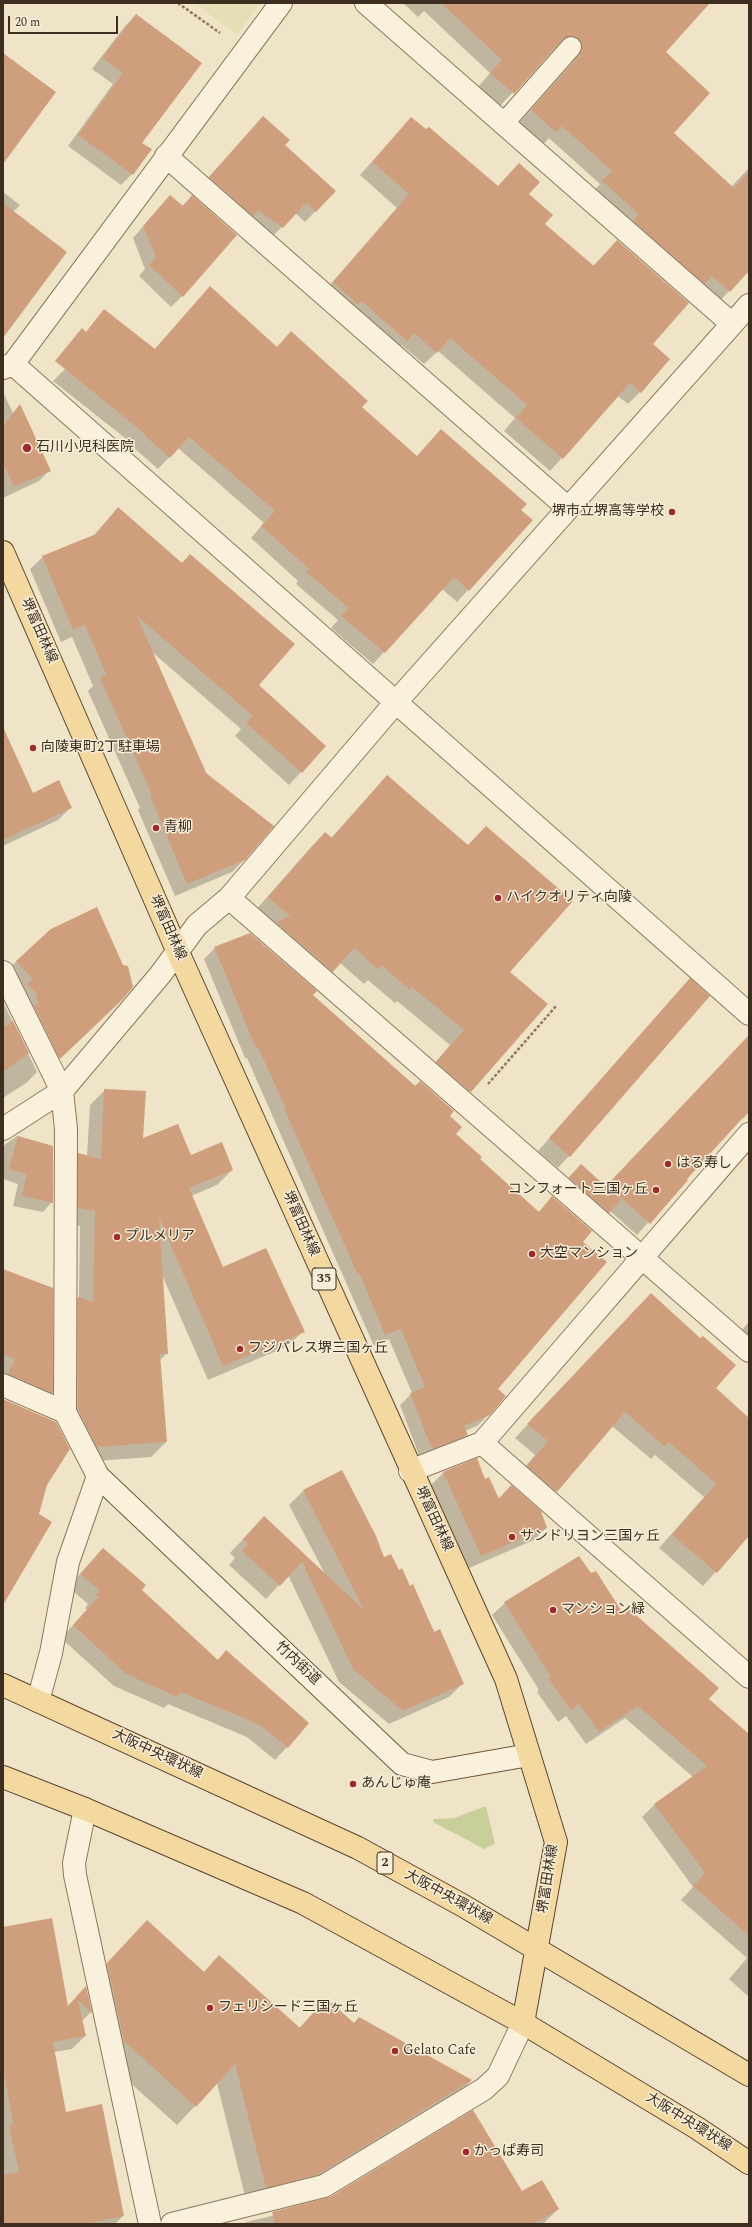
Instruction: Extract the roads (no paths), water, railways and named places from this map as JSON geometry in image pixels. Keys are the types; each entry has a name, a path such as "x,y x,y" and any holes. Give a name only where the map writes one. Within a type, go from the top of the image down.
{"main road":[{"name":"堺富田林線","path":"3,552 177,950 410,1471 506,1679 556,1842 547,1887 538,1950 523,2024"},
{"name":"大阪中央環状線","path":"3,1685 358,1848 538,1950 749,2075"},
{"name":"大阪中央環状線","path":"3,1777 85,1809 303,1903 523,2024 697,2128 749,2162"}],"street":[{"path":"281,3 8,366 396,702 749,1014"},
{"path":"366,3 732,324"},
{"path":"166,156 568,508"},
{"path":"3,1129 62,1091 160,976 177,950 197,925 229,898 396,702 749,305"},
{"path":"229,898 749,1351"},
{"path":"3,972 62,1091 66,1129 65,1412 3,1385"},
{"path":"410,1471 482,1443 749,1134"},
{"name":"竹内街道","path":"65,1412 98,1476 402,1764 432,1772 529,1755"},
{"path":"482,1443 749,1677"},
{"path":"38,1701 51,1653 68,1562 98,1476"},
{"path":"85,1809 74,1863 75,1875 150,2224"},
{"path":"172,2224 324,2186 484,2089 498,2076 523,2024"}],"lane":[{"path":"504,123 571,47"}],"place":[{"name":"石川小児科医院","path":"27,448"},
{"name":"堺市立堺高等学校","path":"672,512"},
{"name":"向陵東町2丁駐車場","path":"33,748"},
{"name":"青柳","path":"156,828"},
{"name":"ハイクオリティ向陵","path":"498,898"},
{"name":"はる寿し","path":"668,1164"},
{"name":"コンフォート三国ヶ丘","path":"656,1190"},
{"name":"プルメリア","path":"117,1237"},
{"name":"大空マンション","path":"532,1254"},
{"name":"フジパレス堺三国ヶ丘","path":"240,1349"},
{"name":"サンドリヨン三国ヶ丘","path":"512,1537"},
{"name":"マンション緑","path":"553,1610"},
{"name":"あんじゅ庵","path":"353,1784"},
{"name":"フェリシード三国ヶ丘","path":"210,2008"},
{"name":"Gelato Cafe","path":"395,2051"},
{"name":"かっぱ寿司","path":"466,2152"}]}
